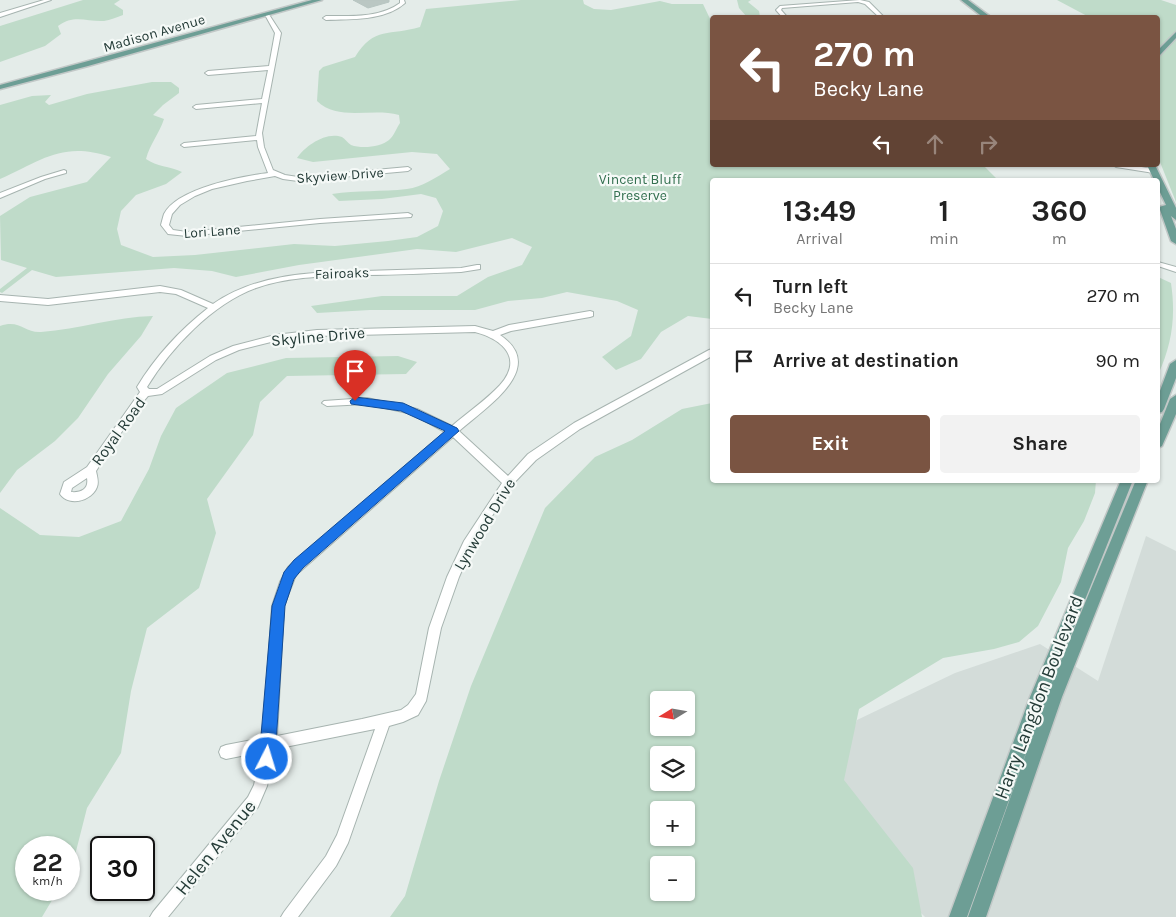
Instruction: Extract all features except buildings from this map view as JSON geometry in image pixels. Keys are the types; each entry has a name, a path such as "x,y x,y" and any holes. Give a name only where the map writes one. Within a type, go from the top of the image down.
{"main road":[{"name":"Madison Avenue","path":"0,86 86,65 316,0"},
{"path":"964,0 984,15"},
{"path":"1160,52 1176,34"},
{"path":"1160,189 1176,217"},
{"path":"1160,201 1176,241"},
{"path":"1160,404 1176,364"},
{"path":"1160,438 1176,399"},
{"name":"Harry Langdon Boulevard","path":"958,917 1028,720 1085,573 1126,483"},
{"name":"Harry Langdon Boulevard","path":"977,917 1054,697 1141,483"}],"street":[{"path":"0,15 49,0"},
{"path":"326,18 380,13 398,7 403,3 402,0"},
{"path":"783,15 778,10 780,7 858,1 867,4 880,15"},
{"path":"266,14 278,33 260,124 260,138 266,162 274,174"},
{"path":"208,73 271,68"},
{"path":"196,107 264,101"},
{"path":"184,145 260,138"},
{"path":"1129,167 1149,170"},
{"name":"Skyview Drive","path":"274,174 287,178 302,179 408,169"},
{"path":"0,196 43,178 64,172"},
{"name":"Lori Lane","path":"274,174 236,179 200,191 171,211 166,217 164,225 171,232 187,234 320,221 408,215"},
{"path":"1160,265 1176,270"},
{"name":"Fairoaks","path":"214,307 250,287 290,276 332,272 461,270 477,267"},
{"path":"0,298 48,302 160,290 178,292 214,307 199,320 148,377 142,387 146,392"},
{"path":"494,334 508,328 590,314"},
{"name":"Skyline Drive","path":"146,392 159,392 202,363 225,352 255,343 298,334 467,329 494,334"},
{"path":"453,431 503,386 512,374 515,362 512,352 502,338 494,334"},
{"name":"Lynwood Drive","path":"226,752 406,715 418,705 422,697 436,628 453,577 468,544 508,482 532,457 576,426 710,353"},
{"name":"Royal Road","path":"90,470 146,392"},
{"path":"327,403 367,401 403,407 453,431 508,482"},
{"name":"Helen Avenue","path":"158,917 256,798 260,788 269,742 278,606 289,576 298,564 453,431"},
{"path":"289,917 331,861 344,838 386,720"}],"shaded area":[{"path":"1146,536 1176,551 1176,917 925,917 908,900 832,792 857,720 955,673 1040,644 1098,681"}],"green space":[{"path":"83,0 120,0 114,4 123,10 123,15 104,21 75,19 64,22 58,26 61,34 45,46 0,62 0,26"},
{"name":"Vincent Bluff Preserve","path":"521,0 583,0 584,4 594,9 611,10 660,1 672,4 703,4 710,19 710,167 985,167 996,178 710,178 710,319 688,316 661,332 641,359 616,370 602,357 631,336 638,310 617,301 567,292 542,298 508,301 475,310 370,310 317,313 311,306 382,296 457,296 488,277 522,265 532,247 512,238 456,252 417,249 299,265 236,277 212,271 174,268 56,277 32,270 2,293 0,292 0,289 27,268 1,260 0,216 30,197 87,182 111,157 79,151 66,152 41,159 0,179 0,105 32,96 51,95 45,102 49,105 87,94 152,82 171,82 179,88 179,93 153,115 164,119 146,159 154,164 182,172 166,184 136,195 121,211 117,229 121,245 153,257 195,255 294,244 335,246 388,241 417,237 438,226 443,211 436,198 421,194 382,199 339,201 332,194 398,190 418,186 450,169 437,154 412,152 313,162 297,158 311,144 329,136 342,137 351,145 360,147 371,147 386,142 391,138 400,123 399,115 378,112 345,113 335,111 317,101 319,71 323,67 355,57 369,40 376,36 420,27 426,9"},
{"path":"737,0 751,0 748,2 759,11 760,15 745,15 739,8"},
{"path":"1057,0 1161,0 1176,5 1176,202 1160,162 1160,15 1085,15"},
{"path":"1160,278 1171,283 1173,307 1172,330 1160,371"},
{"path":"153,316 141,336 108,374 78,418 55,441 17,470 0,493 0,326 12,324 35,332 41,332 125,318"},
{"path":"398,356 417,362 406,374 287,376 260,402 253,435 207,499 216,533 199,588 147,628 131,691 121,753 87,808 80,836 15,836 15,901 51,901 42,917 0,917 0,508 40,535 79,537 121,521 149,469 161,436 176,408 227,373 286,358"},
{"path":"710,403 710,483 1096,483 1095,493 1084,521 1068,548 1061,582 1038,626 1019,642 994,649 943,658 859,709 844,780 913,868 922,917 390,917 405,896 439,781 471,686 545,508 595,457 632,440 682,409"}],"route":[{"path":"267,759 278,606 289,576 298,564 453,431 403,407 384,403 355,401"}]}
